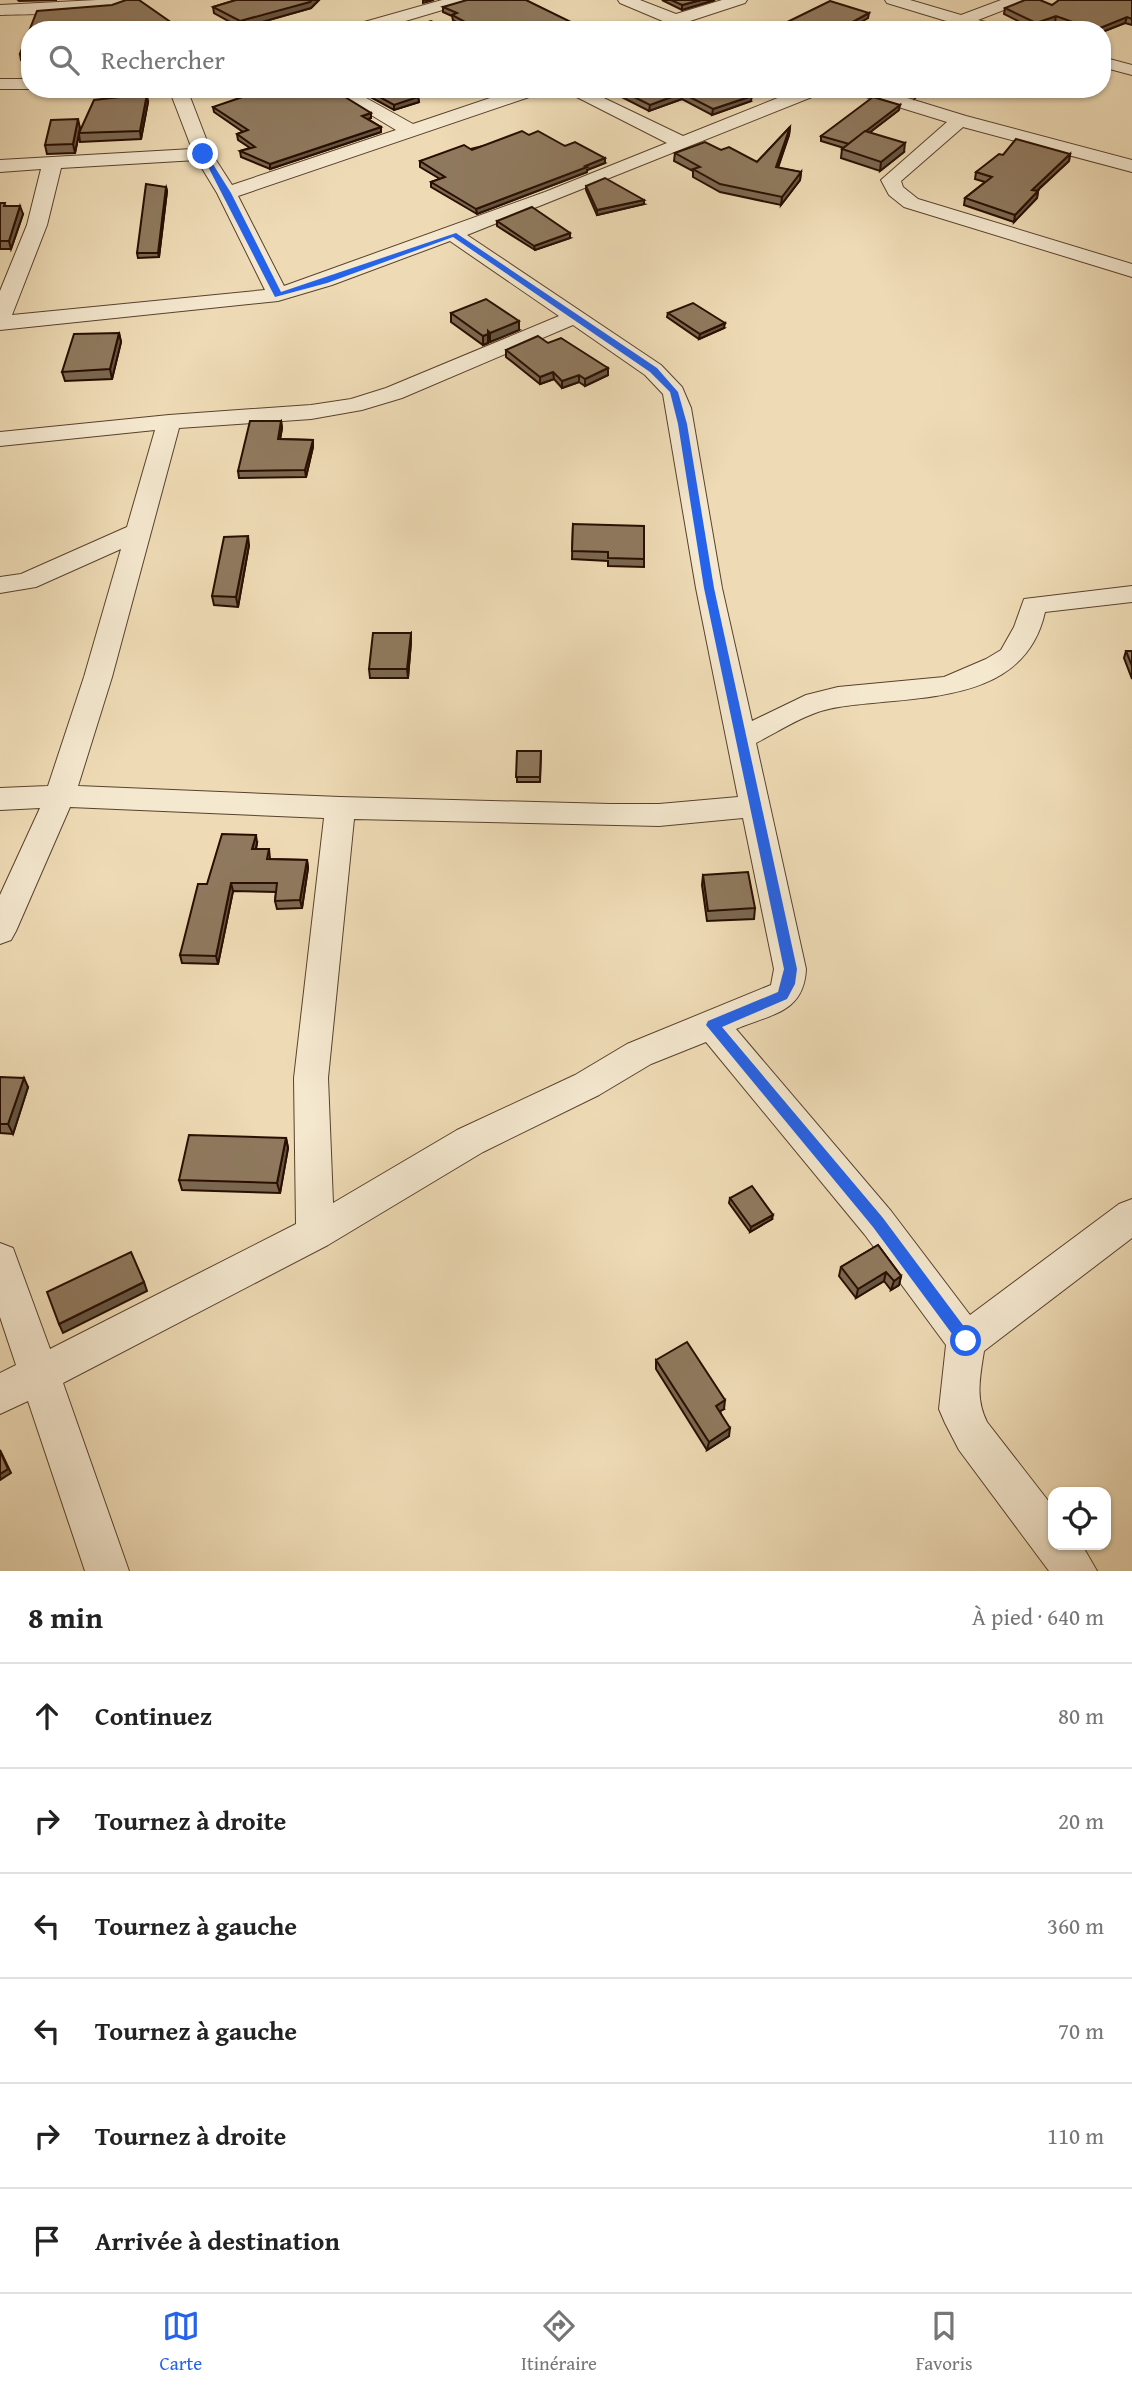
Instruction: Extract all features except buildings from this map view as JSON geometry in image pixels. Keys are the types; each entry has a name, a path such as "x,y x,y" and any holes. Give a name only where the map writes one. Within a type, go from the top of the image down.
{"street":[{"path":"0,10 83,7 128,0"},
{"path":"399,0 440,21"},
{"path":"384,21 460,0"},
{"path":"626,0 675,20 739,0"},
{"path":"892,0 966,21"},
{"path":"963,20 1016,0"},
{"path":"1111,60 1132,53"},
{"path":"1111,65 1132,70"},
{"path":"0,84 21,84"},
{"path":"181,98 203,154 227,193 278,295"},
{"path":"353,98 411,131"},
{"path":"227,193 508,98"},
{"path":"589,98 682,143"},
{"path":"0,323 278,295 325,281 453,234 794,98"},
{"path":"888,98 1132,166"},
{"path":"960,120 891,180 897,193 911,203 1132,271"},
{"path":"0,166 203,154"},
{"path":"0,318 37,225 52,164"},
{"path":"0,1394 315,1233 470,1141 586,1084 639,1054 783,995 789,984 790,969 709,588 682,424 674,392 653,370 453,234"},
{"path":"0,439 169,422 311,412 354,405 394,393 574,317"},
{"path":"0,931 60,796 99,677 169,422"},
{"path":"0,585 27,581 140,531"},
{"path":"740,739 806,705 838,697 948,686 996,666 1011,656 1028,627 1034,605 1132,594"},
{"path":"0,799 60,796 340,808 635,815 755,806"},
{"path":"315,1233 310,1078 340,808"},
{"path":"712,1025 878,1223 966,1341"},
{"path":"1048,1535 973,1436 959,1409 966,1341 1132,1216"},
{"path":"0,1260 37,1375 107,1571"},
{"path":"1060,1550 1076,1571"}],"route":[{"path":"203,154 227,193 278,295 325,281 453,234 653,370 674,392 682,424 709,588 790,969 789,984 783,995 712,1025 878,1223 966,1341"}]}
